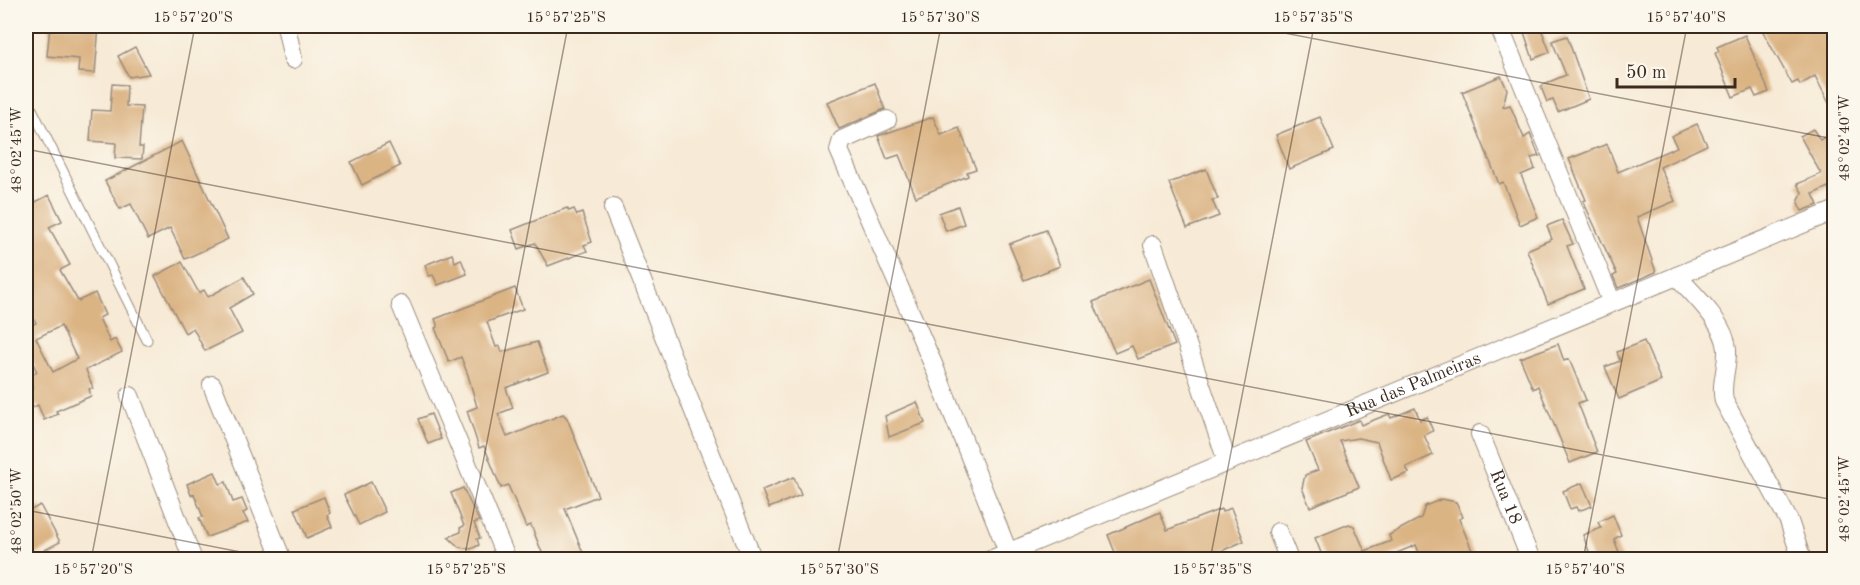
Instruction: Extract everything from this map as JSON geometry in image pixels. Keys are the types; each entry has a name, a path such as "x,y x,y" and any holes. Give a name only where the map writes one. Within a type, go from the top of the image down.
{"street":[{"path":"286,26 293,59"},
{"path":"1499,26 1612,303"},
{"path":"887,120 842,140 839,150 933,363 1008,552"},
{"path":"613,208 753,560"},
{"name":"Rua das Palmeiras","path":"990,560 1834,211"},
{"path":"1153,245 1227,461"},
{"path":"1677,276 1724,337 1727,351 1722,386 1724,401 1789,521 1802,560"},
{"path":"401,305 507,560"},
{"path":"212,385 282,560"},
{"path":"130,396 193,560"},
{"name":"Rua 18","path":"1480,434 1531,560"},
{"path":"1278,532 1289,560"}],"lane":[{"path":"26,97 147,340"}],"building":[{"path":"50,26 99,26 95,73 78,72 79,59 47,56"},
{"path":"1522,26 1540,26 1550,52 1533,59"},
{"path":"1834,26 1834,34 1829,36 1834,49 1834,113 1815,76 1800,85 1798,81 1792,84 1761,28"},
{"path":"1745,35 1769,92 1756,97 1752,89 1733,97 1715,53 1719,51 1717,47"},
{"path":"1567,36 1589,99 1558,112 1553,100 1547,102 1541,87 1566,75 1552,41"},
{"path":"135,47 149,74 129,77 118,56"},
{"path":"1501,76 1507,89 1503,107 1510,105 1524,138 1530,134 1539,156 1531,158 1535,169 1521,175 1538,217 1520,225 1503,182 1499,184 1462,92"},
{"path":"875,83 885,109 839,129 827,102"},
{"path":"112,84 127,85 126,106 142,107 139,147 143,147 142,159 115,158 116,143 90,141 92,110 110,111"},
{"path":"933,117 941,135 959,128 976,169 967,172 968,176 916,197 899,155 887,159 878,136"},
{"path":"1320,117 1334,150 1289,169 1276,135"},
{"path":"1697,124 1707,145 1660,167 1675,201 1637,217 1656,272 1618,288 1613,276 1617,274 1583,201 1586,200 1569,159 1607,144 1618,172 1677,147 1671,136"},
{"path":"1813,129 1820,140 1834,132 1834,200 1828,187 1813,194 1818,205 1802,211 1798,203 1802,192 1797,184 1821,174 1800,136"},
{"path":"182,141 228,239 185,259 170,228 148,239 131,204 120,209 105,181"},
{"path":"389,143 400,166 362,185 351,162"},
{"path":"1206,169 1218,199 1212,200 1219,216 1187,228 1169,183"},
{"path":"49,195 62,221 49,227 70,265 60,270 78,301 95,293 105,315 99,318 110,342 115,339 122,352 86,370 93,388 89,389 91,396 56,411 58,414 44,420 38,405 30,409 26,397 26,392 33,388 28,376 37,372 26,348 26,317 30,326 36,323 26,301 26,207","holes":["61,326 77,359 53,372 36,338"]},
{"path":"958,206 964,224 946,231 939,213"},
{"path":"567,208 569,211 574,209 577,215 582,213 592,242 584,245 587,251 548,266 535,243 519,249 512,230"},
{"path":"1562,220 1573,244 1567,246 1584,289 1548,304 1527,250 1552,239 1547,226"},
{"path":"1046,230 1060,266 1024,280 1009,244"},
{"path":"452,254 455,262 461,259 467,274 438,285 433,275 429,276 425,265"},
{"path":"182,262 199,293 204,290 208,297 244,277 253,294 229,308 242,333 205,351 193,328 185,333 155,276"},
{"path":"1149,279 1175,345 1138,359 1132,346 1115,353 1093,302"},
{"path":"515,288 523,309 487,322 496,347 500,346 502,352 537,342 548,372 506,388 513,408 498,414 507,437 563,414 567,418 598,496 565,509 586,560 545,560 531,525 526,527 508,485 501,488 484,446 479,448 467,411 477,407 468,375 461,357 449,362 435,328 438,327 435,319"},
{"path":"1644,341 1661,381 1619,399 1605,367 1620,361 1617,352"},
{"path":"1558,344 1564,361 1569,359 1586,400 1578,403 1597,452 1570,463 1538,386 1533,389 1520,358"},
{"path":"917,402 925,423 889,437 885,416"},
{"path":"1415,408 1420,420 1427,417 1433,431 1424,435 1433,455 1406,467 1409,473 1391,480 1377,442 1358,438 1340,441 1359,487 1310,507 1302,488 1305,475 1318,470 1306,442 1359,420 1361,425 1389,414 1391,418"},
{"path":"431,414 441,439 428,444 418,419"},
{"path":"215,472 220,484 226,482 233,502 242,499 247,511 243,513 248,522 207,537 199,518 203,517 194,494 191,495 187,484"},
{"path":"794,477 801,495 769,508 762,490"},
{"path":"371,482 385,512 359,525 344,495"},
{"path":"1582,483 1592,506 1578,511 1576,507 1570,509 1563,491"},
{"path":"463,488 479,521 474,523 480,538 477,539 479,545 471,549 459,547 448,537 461,532 460,528 464,526 451,493"},
{"path":"324,497 332,527 307,538 295,509"},
{"path":"1442,499 1456,502 1463,517 1459,519 1476,560 1422,560 1416,545 1380,560 1324,560 1315,538 1349,524 1354,526 1365,551 1391,541 1389,535 1421,518 1425,506"},
{"path":"40,505 60,542 26,560 26,513"},
{"path":"1231,508 1244,541 1201,560 1118,560 1108,535 1160,512 1167,530 1221,509 1222,512"},
{"path":"1613,515 1621,535 1614,539 1622,560 1592,560 1583,535 1601,528 1598,522"}]}
